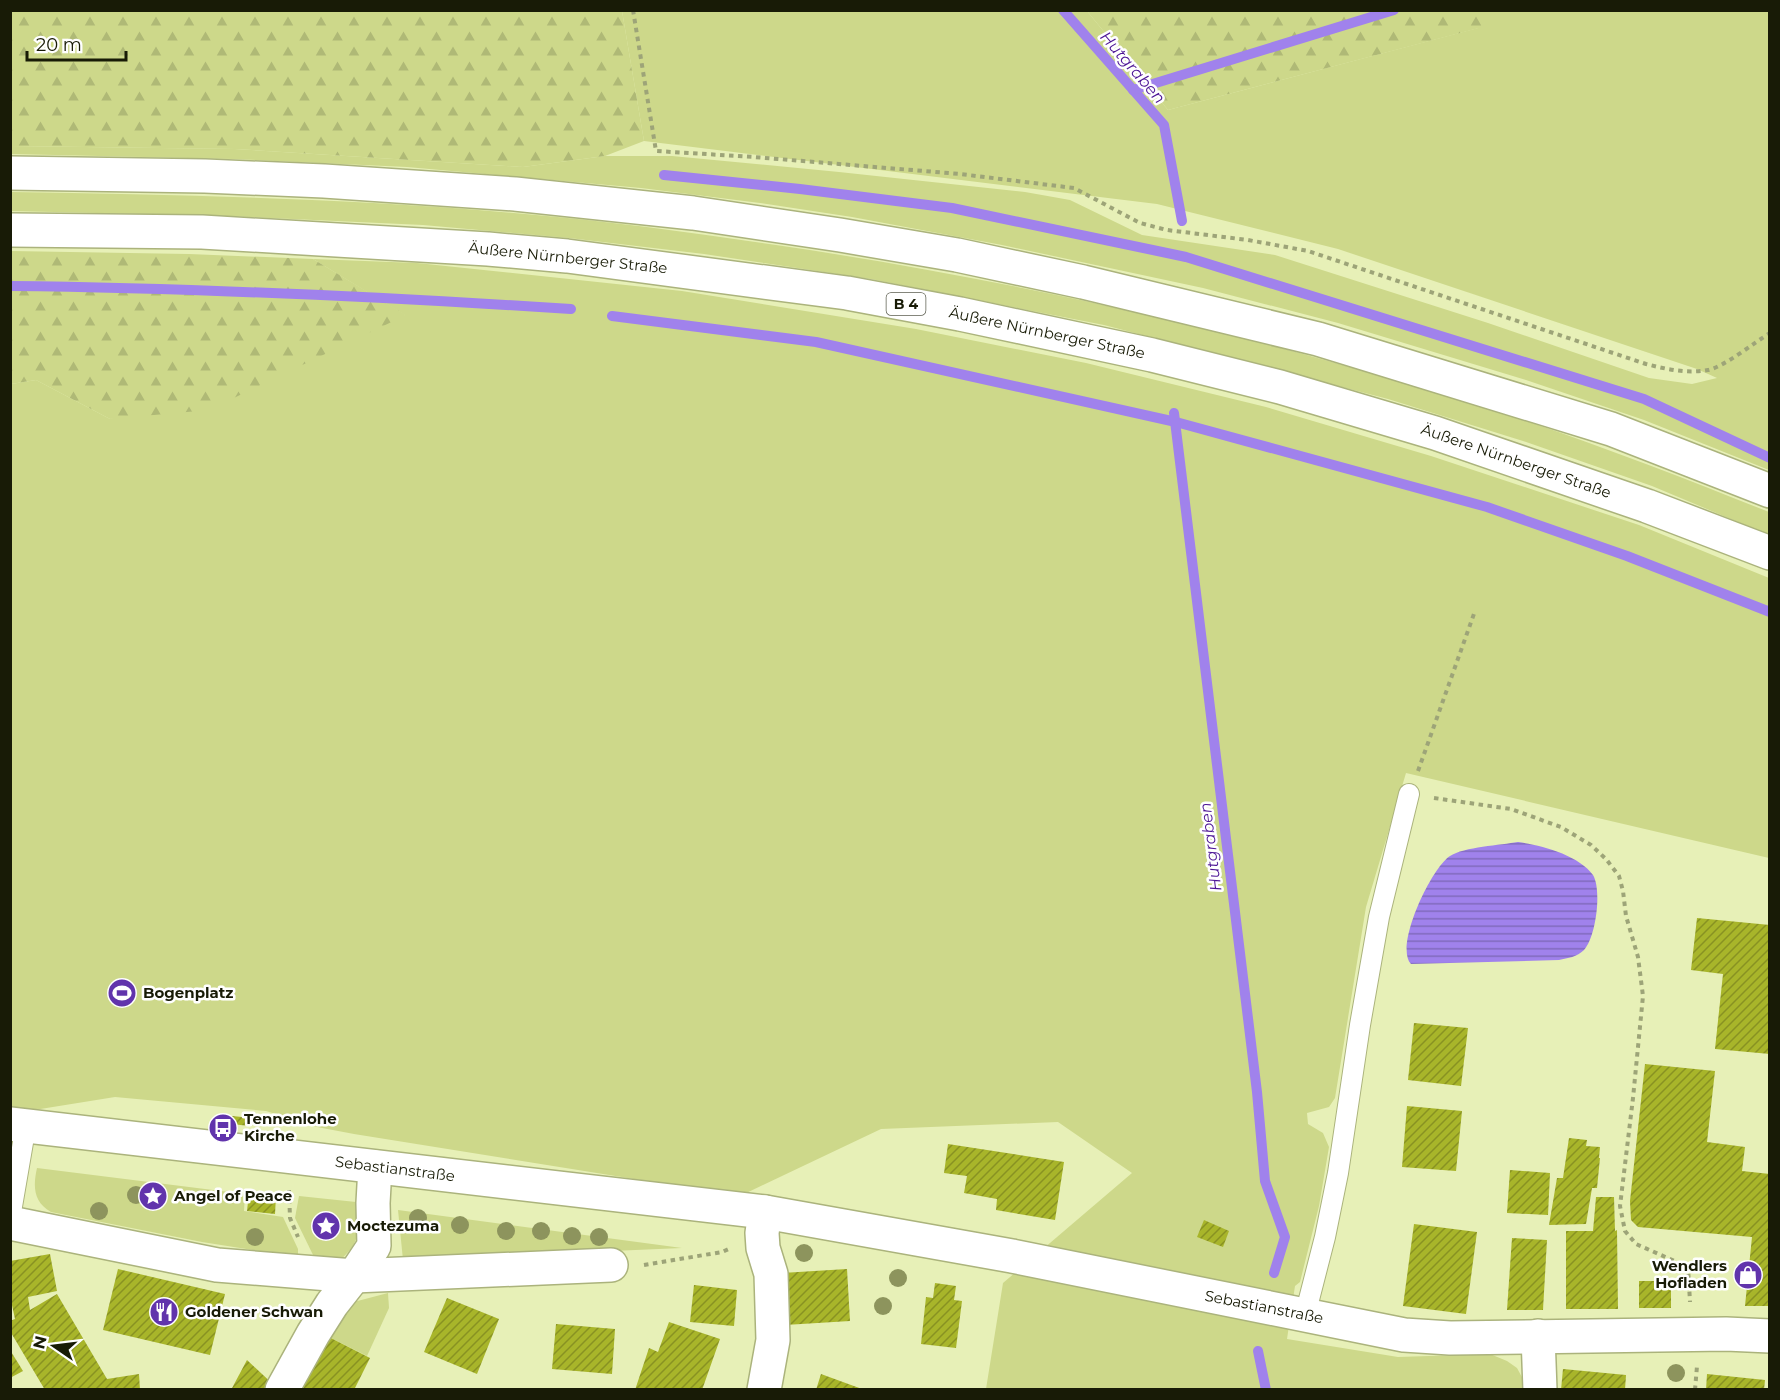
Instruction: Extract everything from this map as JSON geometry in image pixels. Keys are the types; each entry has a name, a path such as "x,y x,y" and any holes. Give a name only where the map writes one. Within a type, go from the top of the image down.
{"main road":[{"path":"10,173 288,179 515,194 693,213 957,255 1105,287 1318,339 1611,429 1770,491"},
{"name":"Äußere Nürnberger Straße","path":"10,230 202,232 488,249 567,256 711,275 847,294 949,312 1152,355 1302,394 1500,454 1770,553"},
{"name":"Sebastianstraße","path":"18,1124 765,1212 1012,1256 1404,1335 1450,1338 1692,1334 1770,1336"},
{"path":"282,1389 319,1324 374,1246 372,1203 375,1167"},
{"path":"764,1389 773,1340 771,1274 763,1248 762,1233 765,1212"},
{"path":"10,1223 217,1265 354,1276 611,1265"},
{"path":"1538,1336 1540,1389"}],"lane":[{"path":"1305,1315 1325,1237 1338,1173 1379,917 1409,794"},
{"name":"Sebastianstraße","path":"10,1218 18,1124"}],"path":[{"path":"633,10 656,151 949,173 1074,188 1140,223 1167,230 1248,240 1308,251 1646,364 1676,371 1709,370 1770,333"},
{"path":"1476,611 1409,794 1511,809 1536,817 1561,827 1591,845 1619,876 1626,916 1638,957 1643,996 1620,1206 1625,1231 1636,1244 1688,1267 1692,1334"},
{"path":"611,1265 649,1265 722,1252 739,1245 763,1248"}],"green space":[{"path":"11,10 622,11 644,141 605,156 523,167 235,149 11,146"},
{"path":"622,11 1087,11 1168,110 1478,28 1497,11 1769,11 1769,470 1644,420 1526,380 1338,323 1203,288 1002,245 852,217 641,188 407,167 232,159 11,154 11,146 235,149 523,167 605,156 672,156 1025,192 1070,200 1142,235 1275,255 1488,323 1649,378 1692,384 1717,378 1697,369 1338,249 1157,204 644,141"},
{"path":"1087,11 1498,11 1479,28 1168,110"},
{"path":"11,192 332,201 525,214 745,241 968,277 1063,296 1252,341 1439,393 1622,455 1769,512 1769,535 1652,486 1523,441 1388,399 1104,325 871,279 704,254 569,238 423,225 226,216 11,211"},
{"path":"11,251 313,259 406,315 209,410 110,419 36,380 11,384"},
{"path":"313,259 417,263 682,291 916,329 1086,363 1266,407 1431,456 1639,525 1769,578 1769,858 1406,773 1366,907 1335,1098 1329,1107 1307,1113 1308,1124 1323,1133 1329,1147 1319,1206 1300,1282 1295,1286 1287,1339 1398,1357 1490,1354 1517,1368 1524,1381 1525,1389 986,1389 1003,1283 1132,1173 1058,1122 881,1129 740,1196 354,1134 317,1127 266,1111 115,1097 28,1111 11,1106 11,384 36,380 110,419 405,315"},
{"path":"37,1168 245,1194 244,1211 283,1217 298,1249 298,1257 202,1242 51,1212 41,1203 36,1193"},
{"path":"299,1196 356,1202 359,1220 358,1234 352,1247 339,1261 315,1259 295,1218"},
{"path":"398,1210 682,1248 403,1260"},
{"path":"388,1293 389,1308 367,1356 323,1334 346,1304"}],"shaded area":[{"path":"1518,842 1548,848 1569,857 1587,868 1593,875 1597,891 1596,913 1592,935 1584,950 1575,956 1559,960 1411,964 1407,955 1407,942 1411,926 1425,891 1442,863 1450,856 1464,850"}],"building":[{"path":"1697,918 1770,925 1770,1054 1715,1049 1723,974 1691,970"},
{"path":"1414,1023 1468,1028 1461,1086 1408,1080"},
{"path":"1645,1064 1715,1071 1707,1142 1745,1147 1742,1171 1770,1174 1770,1306 1745,1306 1752,1237 1638,1227 1631,1220 1630,1201"},
{"path":"1407,1106 1462,1111 1456,1171 1402,1167"},
{"path":"232,1116 252,1118 250,1126 231,1124"},
{"path":"1569,1138 1587,1140 1586,1146 1600,1147 1597,1188 1592,1188 1586,1224 1549,1225 1557,1178 1563,1178"},
{"path":"948,1144 1064,1162 1055,1220 996,1210 997,1199 964,1193 967,1176 944,1173"},
{"path":"1510,1170 1550,1173 1548,1215 1507,1213"},
{"path":"249,1193 276,1196 275,1214 247,1211"},
{"path":"1596,1197 1614,1197 1615,1231 1617,1230 1618,1309 1566,1309 1566,1231 1593,1231"},
{"path":"1204,1220 1229,1231 1223,1247 1197,1237"},
{"path":"1414,1224 1477,1232 1466,1314 1403,1306"},
{"path":"1512,1238 1547,1240 1543,1310 1507,1310"},
{"path":"50,1254 57,1291 28,1297 30,1310 57,1294 107,1379 139,1374 140,1390 45,1390 10,1331 10,1321 15,1319 10,1296 10,1261"},
{"name":"Goldener Schwan","path":"118,1269 225,1294 210,1355 103,1330"},
{"path":"847,1269 850,1321 785,1325 782,1273"},
{"path":"1639,1281 1671,1281 1671,1308 1639,1308"},
{"path":"935,1283 956,1286 954,1300 962,1301 956,1348 921,1344 926,1297 933,1298"},
{"path":"694,1285 737,1290 734,1326 690,1322"},
{"path":"447,1298 499,1319 477,1374 424,1352"},
{"path":"669,1322 720,1339 702,1390 635,1390 649,1348 658,1352"},
{"path":"556,1324 615,1329 612,1374 552,1369"},
{"path":"323,1334 370,1358 354,1390 306,1390 297,1385"},
{"path":"10,1350 23,1371 10,1378"},
{"path":"247,1360 277,1388 276,1390 231,1390"},
{"path":"1563,1369 1626,1375 1625,1390 1561,1390"},
{"path":"821,1374 862,1389 862,1390 816,1390"},
{"path":"1707,1374 1765,1380 1764,1390 1706,1390"}],"waterway":[{"name":"Hutgraben","path":"1063,10 1164,125 1182,221"},
{"path":"1133,90 1394,10"},
{"path":"664,175 952,208 1186,257 1644,399 1770,458"},
{"path":"10,286 290,294 571,309"},
{"path":"612,316 816,342 1176,422 1487,507 1627,556 1770,612"},
{"name":"Hutgraben","path":"1174,413 1257,1092 1265,1181 1285,1237 1274,1273"},
{"name":"Hutgraben","path":"1258,1351 1266,1390"}],"place":[{"name":"Bogenplatz","path":"122,993"},
{"name":"Tennenlohe Kirche","path":"223,1128"},
{"name":"Angel of Peace","path":"153,1196"},
{"name":"Moctezuma","path":"326,1226"},
{"name":"Wendlers Hofladen","path":"1748,1275"},
{"name":"Goldener Schwan","path":"164,1312"}]}
